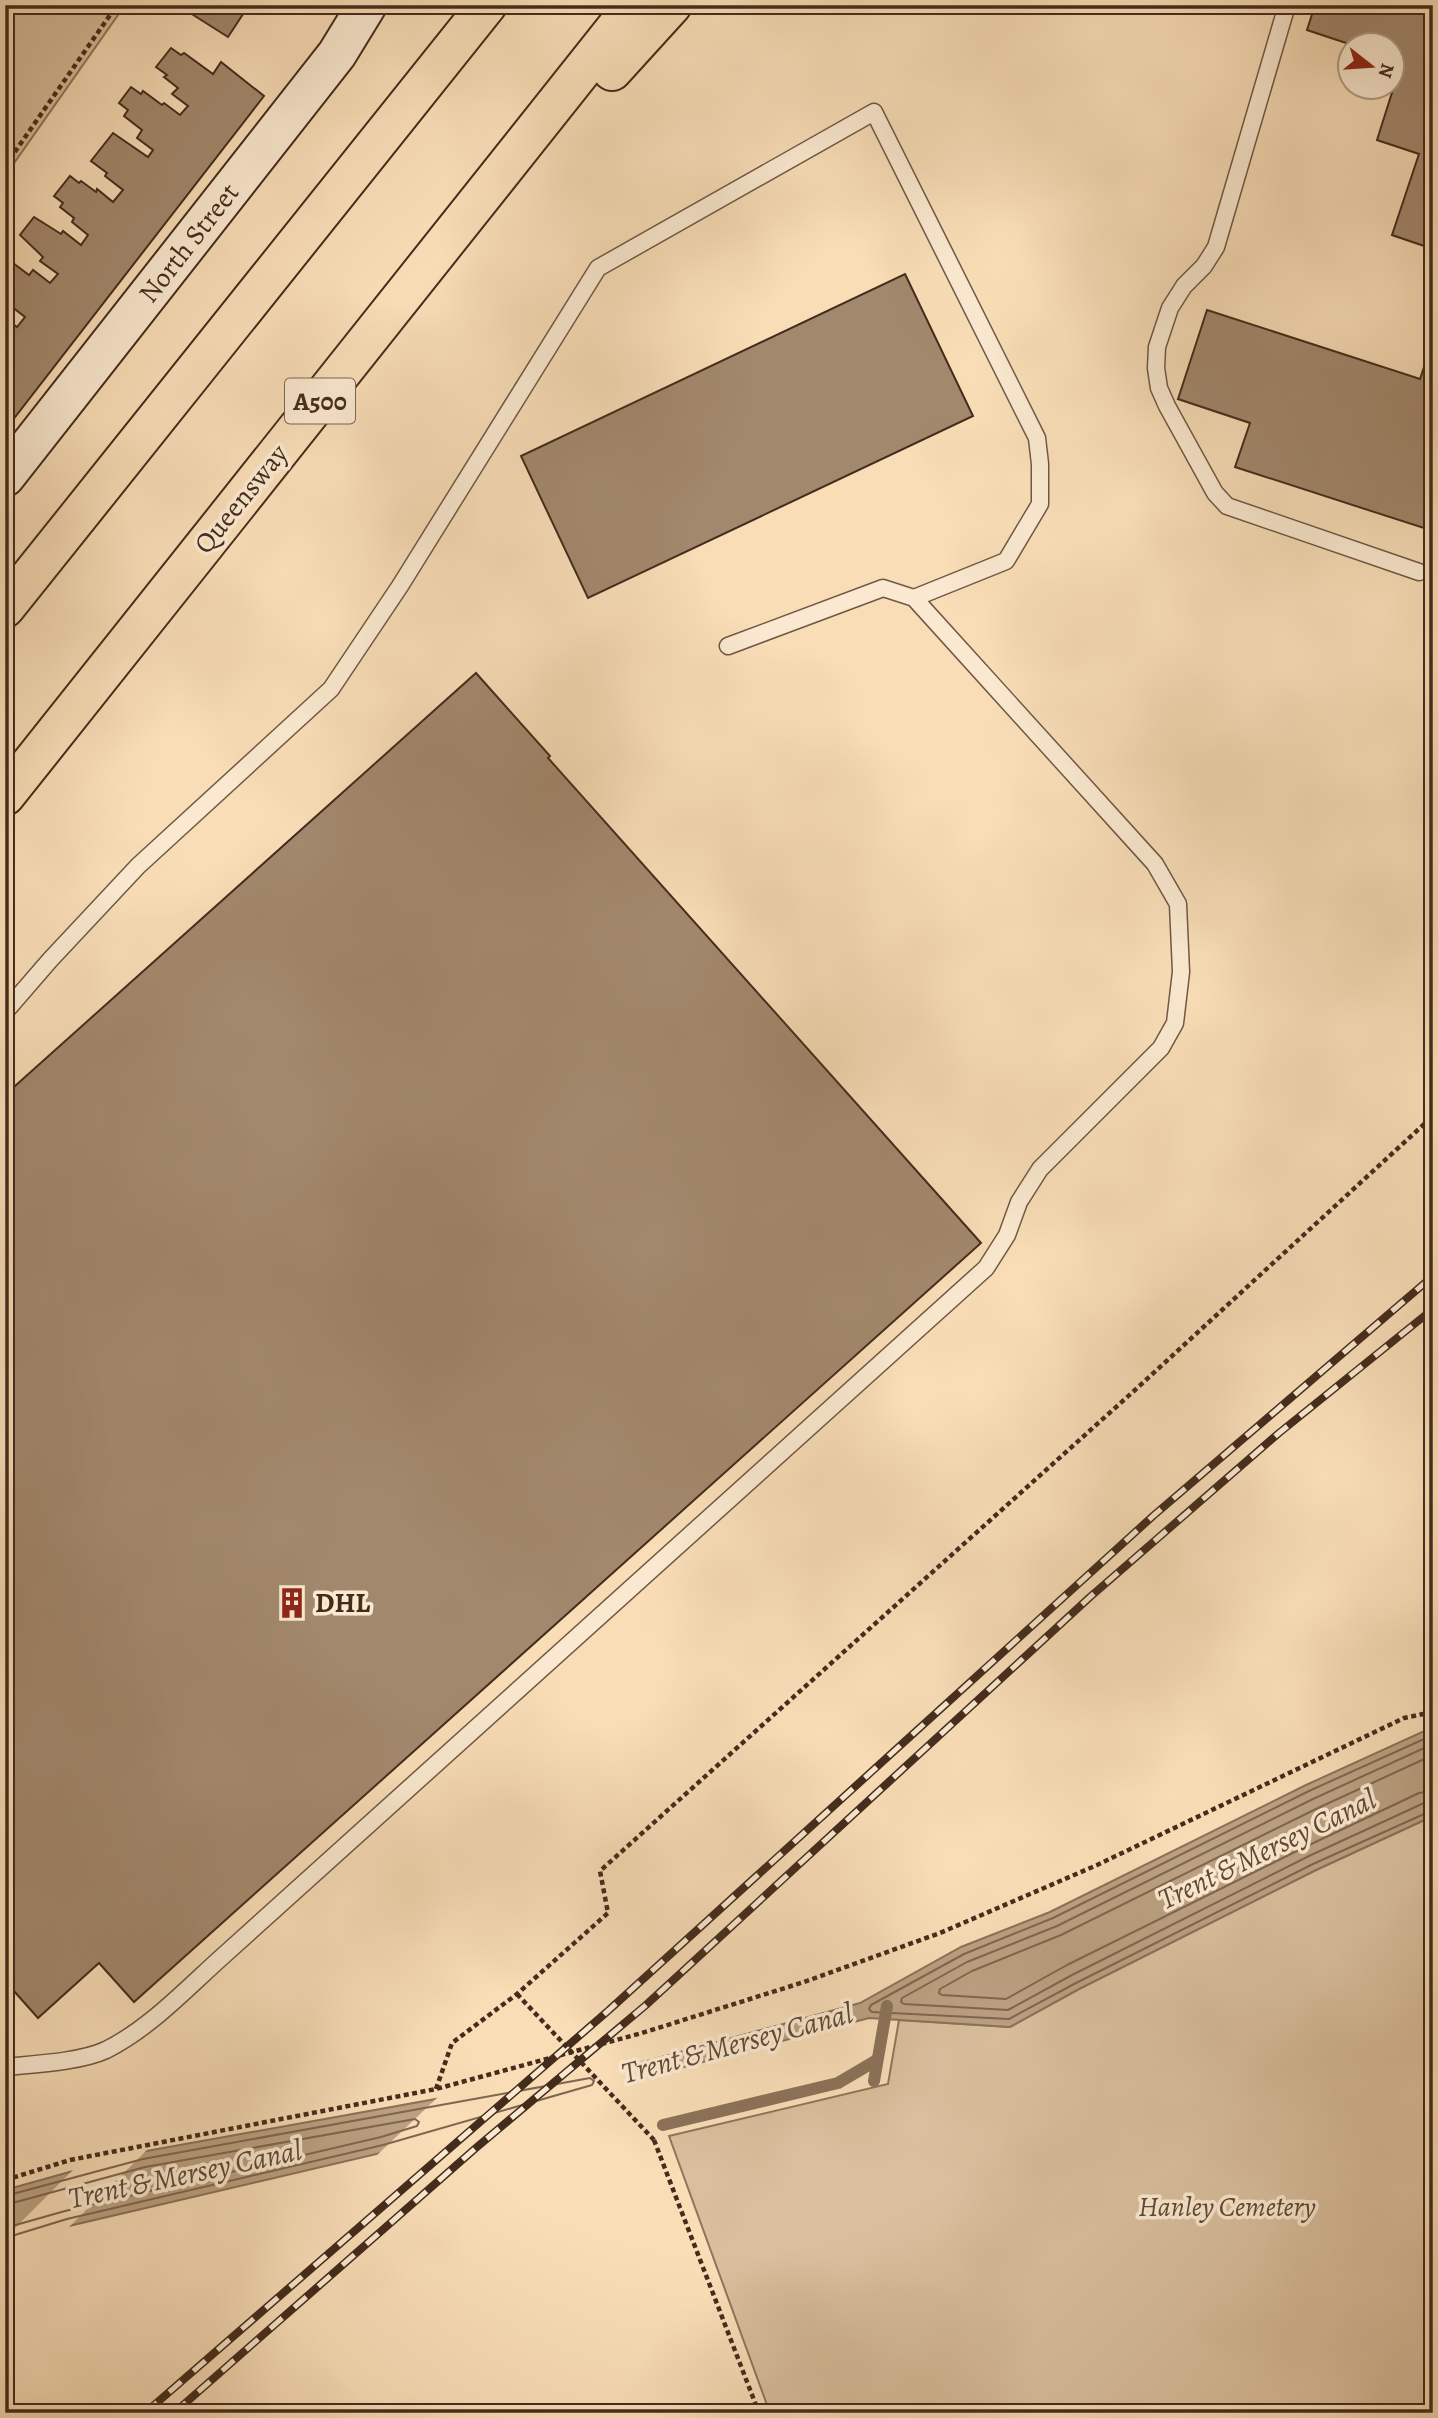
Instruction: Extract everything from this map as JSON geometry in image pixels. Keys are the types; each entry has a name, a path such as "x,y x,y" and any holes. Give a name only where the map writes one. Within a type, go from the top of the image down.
{"highway":[{"path":"5,608 487,5"},
{"name":"Queensway","path":"5,799 55,732 634,5"},
{"path":"357,354 672,5"}],"street":[{"name":"North Street","path":"5,477 337,54 367,5"}],"lane":[{"path":"1287,5 1216,247 1170,308 1157,347 1159,388 1215,493 1227,506 1419,572"},
{"path":"5,1012 138,866 331,689 400,586 598,268 874,112 1037,438 1040,464 1040,504 1006,561 914,598"},
{"path":"5,2067 56,2062 104,2051 142,2028 223,1956 986,1268 1007,1235 1019,1202 1040,1169 1161,1048 1175,1023 1181,972 1178,904 1155,864 914,598 883,588 728,646"}],"path":[{"path":"5,166 117,5"},
{"path":"436,2089 452,2043 517,1994 608,1913 600,1871 1135,1390 1433,1116"},
{"path":"5,2180 70,2160 436,2089 642,2033 804,1982 940,1933 1097,1865 1404,1718 1433,1712"},
{"path":"517,1994 654,2140 759,2413"}],"green space":[{"path":"5,5 125,5 5,176"},
{"name":"Hanley Cemetery","path":"1433,1816 1433,2413 770,2413 669,2136 888,2084 899,2020 1010,2027 1079,1989 1316,1870"}],"water":[{"name":"Trent & Mersey Canal","path":"1433,1727 1433,1816 1316,1870 1079,1989 1010,2027 869,2018 650,2076 385,2152 69,2226 5,2245 5,2190 141,2152 647,2061 860,2003 961,1947 1050,1912 1306,1785"}],"pier":[{"path":"644,2057 640,2061 649,2080 374,2158 440,2095"},
{"path":"150,2147 65,2231 5,2248 5,2238 77,2166"}],"building":[{"path":"191,5 249,5 228,37 187,11"},
{"path":"1315,5 1433,5 1433,249 1392,235 1419,154 1377,140 1389,102 1406,102 1406,32 1336,32 1336,40 1307,30"},
{"path":"171,48 181,55 184,53 213,74 221,62 264,96 5,430 5,318 17,327 25,317 7,303 12,297 5,291 5,257 29,275 33,270 50,283 58,274 40,261 43,257 20,235 34,217 61,234 63,231 81,245 88,235 72,222 74,218 60,207 63,203 54,196 70,176 96,192 97,189 113,202 123,190 91,161 113,133 148,157 153,150 137,138 142,130 124,116 128,110 119,103 131,87 141,94 143,91 162,105 164,103 180,115 188,106 172,94 178,88 156,67"},
{"path":"905,274 973,416 588,598 521,456"},
{"path":"1207,310 1420,379 1433,340 1433,531 1235,467 1250,423 1178,399"},
{"name":"DHL","path":"476,673 550,756 548,758 981,1243 134,2002 99,1963 38,2018 5,1981 5,1095"}],"waterway":[{"path":"874,2081 887,2006"},
{"path":"663,2125 838,2083 877,2060"}],"railway":[{"path":"145,2413 609,2010 1153,1516 1433,1276"},
{"path":"174,2413 477,2147 646,2005 1090,1597 1279,1433 1433,1309"}],"place":[{"name":"DHL","path":"292,1603"}]}
